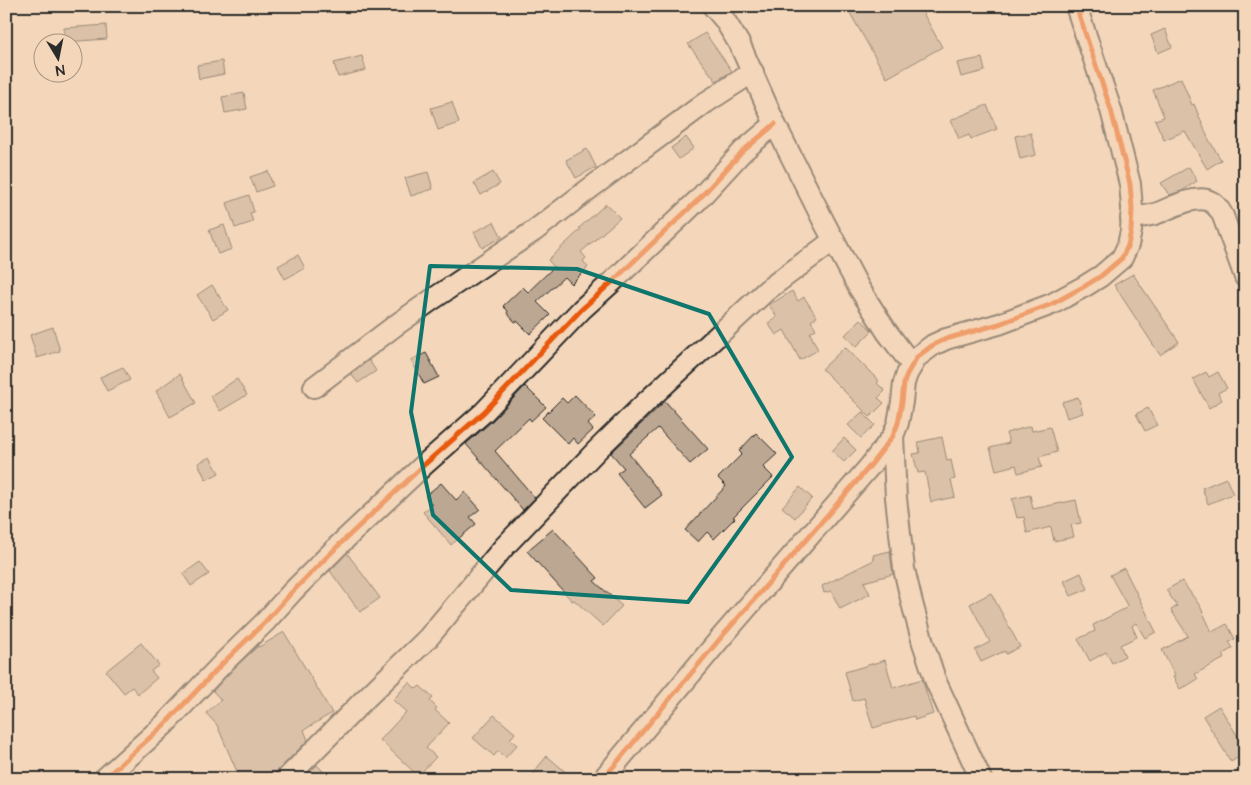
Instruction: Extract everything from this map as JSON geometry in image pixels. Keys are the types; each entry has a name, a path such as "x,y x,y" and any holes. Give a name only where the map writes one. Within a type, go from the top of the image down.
{"street":[{"path":"713,6 724,19 740,46 775,124 859,288 887,332 912,365"},
{"path":"981,779 936,682 912,603 904,569 896,498 894,436 904,383 917,357 933,345 1037,310 1070,294 1101,276 1122,258 1128,245 1132,218 1130,184 1113,119 1076,6"},
{"path":"314,387 432,299 534,231 705,103 753,72"},
{"path":"104,779 165,724 340,544 425,464 484,412 582,310 687,211 743,151 775,124"},
{"path":"1132,218 1157,213 1182,203 1209,200 1224,216 1245,277"},
{"path":"286,779 428,638 504,547 621,426 767,290 834,240"},
{"path":"603,779 894,436"}],"highlighted area":[{"path":"430,266 577,269 709,314 792,457 688,602 511,590 433,515 411,412"}],"building":[{"path":"846,6 919,6 942,47 887,78"},
{"path":"106,25 107,39 82,41 82,32 64,32 64,28"},
{"path":"1165,29 1172,47 1158,53 1151,35"},
{"path":"705,33 732,71 716,81 688,44"},
{"path":"362,56 366,70 338,77 334,63"},
{"path":"982,58 985,71 961,77 957,63"},
{"path":"222,61 224,74 199,79 197,65"},
{"path":"1181,78 1208,138 1221,160 1207,169 1185,131 1164,140 1155,120 1164,117 1153,90"},
{"path":"244,93 247,109 225,113 222,97"},
{"path":"452,102 459,123 438,130 431,108"},
{"path":"987,105 997,129 971,139 969,135 959,139 951,120"},
{"path":"1031,133 1036,155 1020,159 1015,136"},
{"path":"686,137 694,148 679,159 671,148"},
{"path":"587,149 596,167 576,178 566,160"},
{"path":"1189,167 1197,181 1182,191 1169,195 1161,183"},
{"path":"268,171 273,186 256,192 250,177"},
{"path":"428,172 433,189 411,196 405,178"},
{"path":"493,172 500,184 481,195 474,183"},
{"path":"249,195 254,212 250,213 253,222 235,228 227,203"},
{"path":"606,204 620,218 581,252 586,258 583,261 588,267 571,284 564,277 537,302 550,315 530,334 517,321 515,322 503,306 523,287 528,292 554,267 548,260"},
{"path":"494,222 502,237 482,248 474,232"},
{"path":"224,225 232,249 218,254 209,230"},
{"path":"298,255 305,268 285,279 278,266"},
{"path":"1133,274 1179,342 1160,355 1114,285"},
{"path":"212,285 228,310 213,319 197,295"},
{"path":"792,291 798,301 804,297 817,317 811,321 816,329 810,333 818,350 800,360 784,330 776,335 768,323 777,317 769,305"},
{"path":"861,319 872,331 856,347 845,335"},
{"path":"53,327 60,351 37,358 30,335"},
{"path":"845,347 879,381 877,383 885,391 878,398 884,403 870,417 822,369"},
{"path":"426,353 439,377 424,384 411,360"},
{"path":"369,360 376,371 358,383 351,374"},
{"path":"123,367 130,380 107,391 100,377"},
{"path":"1206,372 1209,377 1218,372 1227,388 1218,393 1222,400 1209,408 1193,379"},
{"path":"180,374 196,403 170,417 156,391"},
{"path":"237,379 247,395 220,411 210,396"},
{"path":"525,386 546,407 531,421 529,418 495,451 535,498 523,510 466,444 493,420"},
{"path":"575,395 596,417 588,424 593,430 578,444 573,438 568,444 542,418 562,398 567,403"},
{"path":"1078,397 1083,413 1067,418 1062,402"},
{"path":"665,401 708,449 690,464 658,428 629,454 662,495 645,508 617,473 624,468 611,453"},
{"path":"1148,408 1157,425 1145,431 1136,414"},
{"path":"862,412 875,425 861,438 848,425"},
{"path":"1031,426 1032,431 1050,427 1057,452 1039,457 1042,467 1018,473 1016,465 996,470 990,448 1009,443 1006,433"},
{"path":"756,433 777,454 763,467 773,477 714,539 707,532 698,542 685,530 726,486 718,478 742,454 739,451"},
{"path":"942,437 947,461 951,460 955,479 951,480 955,497 931,502 925,472 918,473 913,454 920,453 918,442"},
{"path":"844,438 856,450 844,462 832,451"},
{"path":"210,457 219,473 206,480 198,463"},
{"path":"1226,478 1233,494 1208,504 1202,488"},
{"path":"441,483 456,500 465,492 480,509 470,517 476,524 451,545 423,512 432,505 425,496"},
{"path":"800,487 812,498 795,518 782,507"},
{"path":"1030,495 1033,509 1076,500 1081,523 1071,525 1074,537 1054,541 1051,527 1027,533 1024,517 1017,518 1012,499"},
{"path":"553,529 598,578 594,581 622,606 603,626 574,600 572,601 527,551"},
{"path":"890,551 893,574 864,582 870,594 840,609 831,591 824,593 822,586 874,560 873,555"},
{"path":"347,553 380,598 360,612 330,571"},
{"path":"200,562 209,574 191,586 183,574"},
{"path":"1124,568 1156,632 1145,638 1136,623 1132,626 1137,637 1120,645 1125,656 1112,663 1106,652 1090,661 1078,639 1095,631 1093,625 1128,607 1110,575"},
{"path":"1081,573 1088,589 1071,596 1064,581"},
{"path":"1182,581 1200,606 1212,632 1227,624 1235,639 1229,642 1233,648 1223,654 1225,658 1195,674 1198,679 1180,689 1162,650 1188,636 1171,610 1177,606 1166,590"},
{"path":"991,593 1020,647 1006,654 1005,651 981,662 975,650 990,642 970,604"},
{"path":"284,632 332,713 304,730 308,740 277,771 260,779 240,779 217,725 206,713 221,700 213,691 232,670 258,646"},
{"path":"141,643 159,665 151,671 157,678 138,694 132,687 124,693 106,671"},
{"path":"885,660 893,688 922,679 933,714 915,720 914,716 873,728 864,698 853,701 845,672"},
{"path":"409,682 416,689 420,686 433,698 430,701 437,708 435,710 449,723 426,748 436,757 418,776 380,740 406,712 393,700"},
{"path":"1219,706 1245,748 1245,753 1231,762 1203,716"},
{"path":"494,715 515,733 510,739 517,745 505,758 498,751 494,756 473,738"},
{"path":"547,756 574,779 540,779 533,773"},
{"path":"317,765 331,779 310,779 306,775"}],"cycle path":[{"path":"603,779 719,640 870,466 893,436 898,423 904,383 917,357 933,345 946,339 999,324 1052,304 1101,276 1122,258 1128,245 1131,231 1130,184 1111,110 1076,6"},
{"path":"104,779 165,724 340,544 425,464 484,412 582,309 698,200 743,151 775,124"}]}
